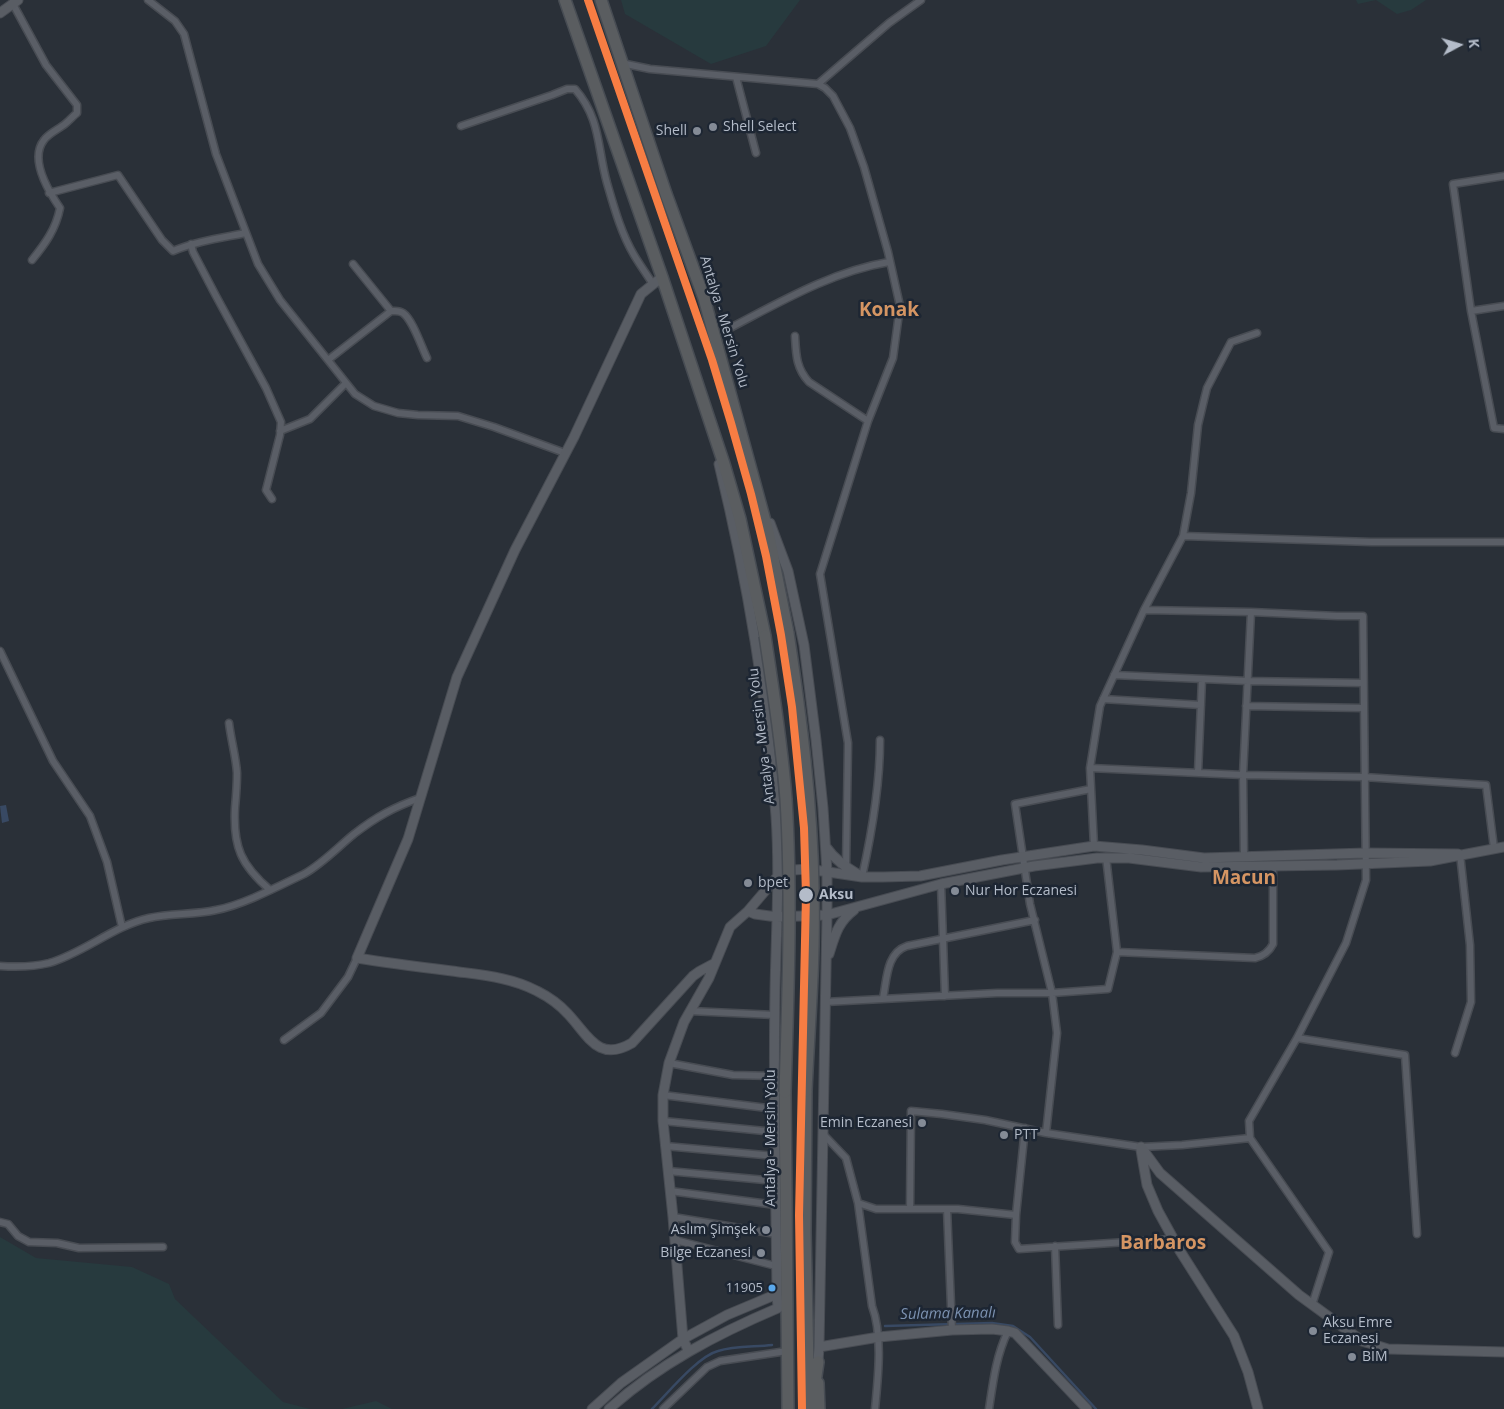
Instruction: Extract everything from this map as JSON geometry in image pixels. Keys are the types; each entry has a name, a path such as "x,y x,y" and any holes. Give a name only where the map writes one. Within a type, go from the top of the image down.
{"highway":[{"name":"Antalya - Mersin Yolu","path":"565,0 657,281 704,403 740,519 765,636 781,748 787,827 790,937 785,1092 788,1409"},
{"name":"Antalya - Mersin Yolu","path":"601,0 666,194 704,298 768,532 788,633 804,743 813,867 814,925 806,1091 805,1232 811,1409"},
{"path":"778,1308 787,1337"},
{"path":"811,1409 818,1362"},
{"path":"818,1362 819,1409"}],"street":[{"path":"148,0 175,22 184,34 216,154 258,264 280,300 355,394 374,406 398,412 418,415 458,416 565,453"},
{"path":"818,84 889,23 920,0"},
{"path":"0,13 15,2 46,65 77,105 77,112 68,122 44,139 38,149 39,165 49,193 60,208 52,234 32,260"},
{"path":"621,63 650,69 818,84 826,88 833,96 850,128 864,167 888,252 900,306 893,358 868,421 820,574 848,743 846,868"},
{"path":"736,77 756,152"},
{"path":"284,1040 321,1013 348,977 408,839 457,677 514,550 565,453 641,294 657,281 633,254 622,230 601,158 595,122 585,100 576,89 567,89 461,126"},
{"path":"49,193 118,174 162,240 173,251 191,244 246,233"},
{"path":"1504,176 1453,184 1471,311 1494,428 1504,429"},
{"path":"191,244 193,252 216,296 275,404 281,422 266,490 272,498"},
{"path":"730,328 816,285 873,264 889,262"},
{"path":"353,264 391,311"},
{"path":"1471,311 1504,306"},
{"path":"328,360 391,311 400,311 405,315 426,358"},
{"path":"1094,846 1090,768 1100,706 1144,610 1183,536 1198,425 1207,388 1231,342 1258,333"},
{"path":"795,336 797,363 805,378 868,421"},
{"path":"280,431 310,419 346,383"},
{"path":"609,1409 656,1371 688,1350 733,1327 778,1308 775,1156 776,817 760,676 729,506 704,403"},
{"path":"754,480 788,571 804,645 824,808 827,915 818,1362"},
{"path":"1183,536 1370,542 1504,542"},
{"path":"1144,610 1363,616 1366,880 1346,943 1297,1038 1249,1121 1250,1138 1329,1252 1312,1305"},
{"path":"1244,857 1243,775 1251,612"},
{"path":"0,651 53,761 90,816 107,862 122,928"},
{"path":"1114,675 1248,681 1363,683"},
{"path":"1198,773 1202,679"},
{"path":"1104,699 1201,705"},
{"path":"1246,706 1363,708"},
{"path":"229,724 237,774 235,839 246,865 255,877 270,890"},
{"path":"862,877 870,839 878,780 880,740"},
{"path":"1090,768 1243,775 1364,777 1486,785 1494,848"},
{"path":"1046,1132 1057,1033 1052,993 1030,904 1015,804 1091,789"},
{"path":"0,966 31,966 50,963 122,928 148,918 197,914 236,905 306,872 378,816 397,806 420,798"},
{"path":"825,845 833,857 846,868 862,877"},
{"path":"688,1350 683,1338 663,1121 663,1096 669,1063 684,1022 708,978 730,928 748,911 777,877 794,870 808,869 862,877 920,876 1094,846 1204,858 1366,853 1459,854"},
{"path":"748,911 755,914 777,917 827,915 941,884 1088,858 1129,858 1202,867 1273,867 1430,861 1504,846"},
{"path":"1455,1053 1471,1002 1470,945 1459,854"},
{"path":"825,1002 1108,989 1117,952 1106,857"},
{"path":"1117,952 1255,958 1263,955 1273,944 1273,867"},
{"path":"941,884 945,996"},
{"path":"825,968 835,933 844,917 857,908"},
{"path":"883,998 890,962 897,951 907,946 1035,920"},
{"path":"357,958 501,978 526,984 549,997 568,1013 591,1041 600,1047 612,1050 622,1049 632,1043 700,970 715,963"},
{"path":"690,1011 775,1015"},
{"path":"1297,1038 1405,1056 1417,1234"},
{"path":"669,1063 733,1075 775,1076"},
{"path":"663,1096 775,1108"},
{"path":"910,1209 911,1111 942,1114 1141,1147 1250,1138"},
{"path":"663,1121 775,1132"},
{"path":"1025,1128 1016,1214 1015,1242 1019,1249 1173,1239"},
{"path":"823,1134 846,1158 858,1203 872,1306 877,1318 879,1337 875,1409"},
{"path":"665,1146 775,1156"},
{"path":"1141,1147 1147,1185 1158,1211 1173,1239 1234,1336 1248,1372 1258,1409"},
{"path":"1141,1147 1160,1173 1299,1295 1362,1341 1388,1349 1504,1352"},
{"path":"668,1170 776,1181"},
{"path":"670,1191 776,1205"},
{"path":"858,1203 876,1209 947,1209 1016,1214"},
{"path":"947,1209 952,1329"},
{"path":"673,1216 776,1234"},
{"path":"0,1222 8,1224 18,1236 30,1242 80,1248 163,1247"},
{"path":"675,1240 776,1266"},
{"path":"1055,1246 1058,1325"},
{"path":"592,1409 621,1383 683,1338 777,1294"},
{"path":"819,1347 879,1337 952,1329 1008,1330 1015,1333 1087,1409"},
{"path":"990,1409 994,1373 1000,1347 1008,1330"},
{"path":"663,1409 707,1367 720,1361 787,1351"}],"green space":[{"path":"621,0 800,0 766,46 711,64 625,14"},
{"path":"1356,0 1376,0 1358,4"},
{"path":"1376,0 1426,0 1411,10 1397,14"},
{"path":"0,1237 36,1258 132,1267 169,1284 175,1299 283,1402 310,1409 0,1409"},
{"path":"376,1401 392,1409 342,1409"}],"water":[{"path":"6,805 9,821 2,823 0,806"}],"waterway":[{"name":"Sulama Kanalı","path":"885,1326 992,1323 1013,1326 1030,1337 1096,1409"},
{"name":"Sulama Kanalı","path":"652,1409 693,1367 710,1354 731,1348 772,1345"}],"transit line":[{"path":"588,0 712,360 731,423 766,556 792,707 804,828 806,895 799,1215 802,1409"}],"place":[{"name":"Shell Select","path":"713,127"},
{"name":"Shell","path":"697,131"},
{"name":"bpet","path":"748,883"},
{"name":"Nur Hor Eczanesi","path":"955,891"},
{"name":"Aksu","path":"806,895"},
{"name":"Emin Eczanesi","path":"922,1123"},
{"name":"PTT","path":"1004,1135"},
{"name":"Aslım Şimşek","path":"766,1230"},
{"name":"Bilge Eczanesi","path":"761,1253"},
{"name":"11905","path":"772,1288"},
{"name":"Aksu Emre Eczanesi","path":"1313,1331"},
{"name":"BİM","path":"1352,1357"}],"district":[{"name":"Konak","path":"889,311"},
{"name":"Macun","path":"1244,879"},
{"name":"Barbaros","path":"1163,1244"}]}
